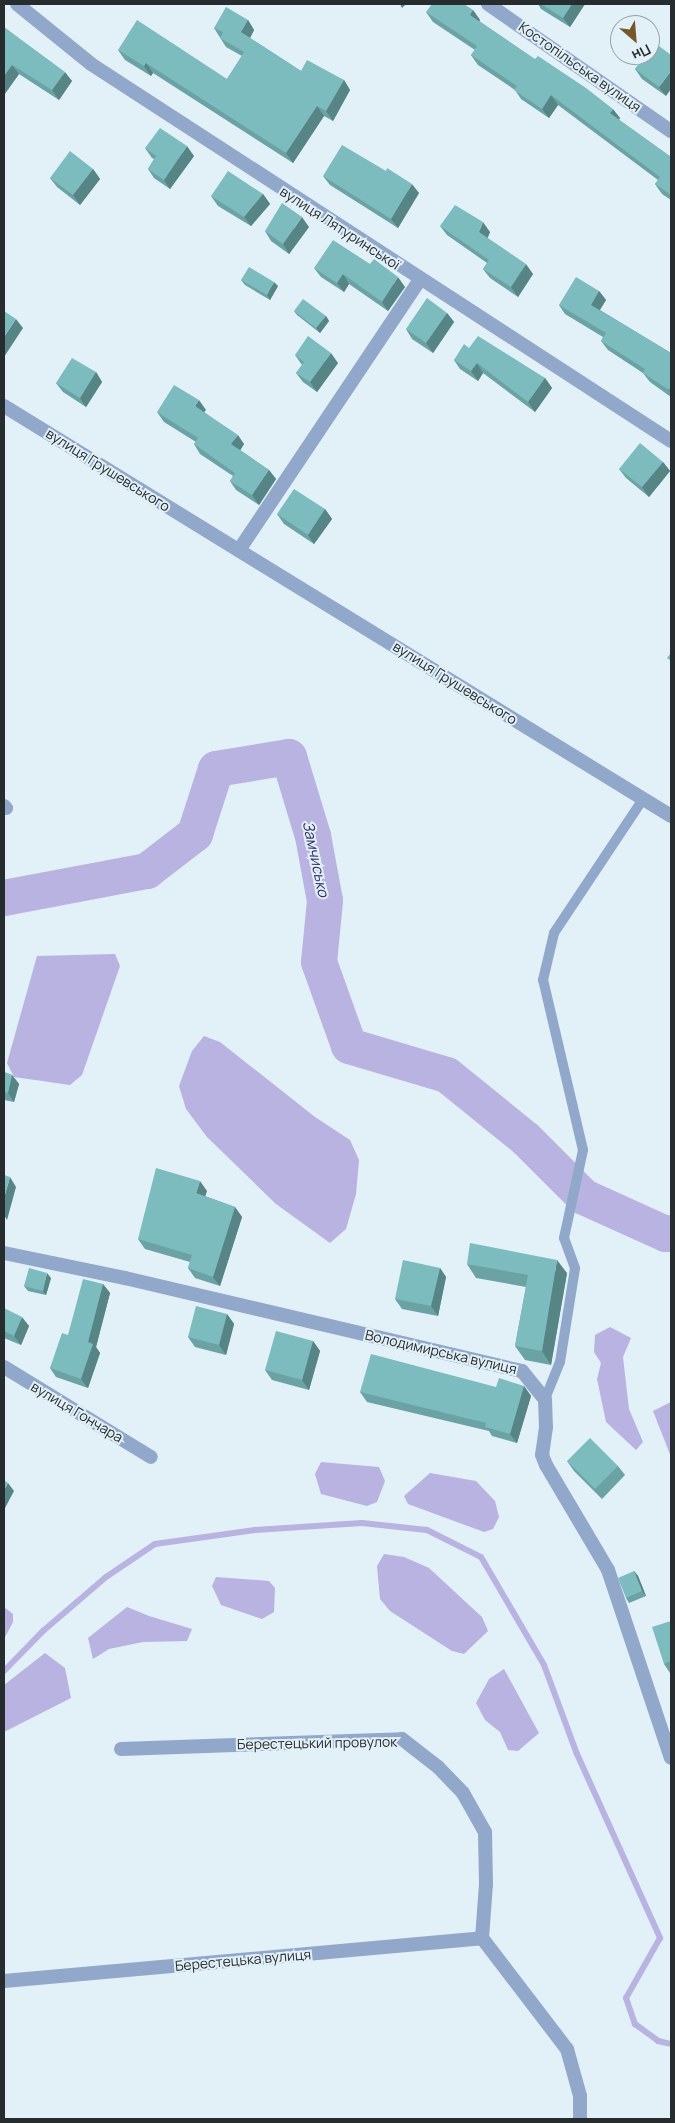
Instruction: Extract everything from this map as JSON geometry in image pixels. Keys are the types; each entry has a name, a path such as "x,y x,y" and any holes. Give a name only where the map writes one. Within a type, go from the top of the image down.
{"street":[{"name":"вулиця Лятуринської","path":"17,4 91,64 420,280 671,441"},
{"name":"Костопільська вулиця","path":"488,4 671,131"},
{"path":"239,550 420,280"},
{"name":"вулиця Грушевського","path":"4,406 671,816"},
{"name":"Володимирська вулиця","path":"4,1253 125,1278 522,1371 535,1383 544,1399"},
{"name":"вулиця Гончара","path":"4,1367 151,1457"},
{"path":"544,1399 544,1460 608,1570 671,1758"},
{"name":"Берестецький провулок","path":"121,1749 402,1740 438,1767 463,1793 485,1832 486,1884 482,1938"},
{"path":"482,1938 567,2048 580,2096 580,2119"},
{"name":"Берестецька вулиця","path":"4,1981 482,1938"}],"lane":[{"path":"544,1399 560,1362 575,1268 564,1238 583,1150 543,980 554,933 643,799"}],"shaded area":[{"path":"115,954 120,966 82,1075 70,1085 14,1077 7,1063 37,956"},
{"path":"204,1036 220,1042 315,1117 350,1140 359,1160 356,1194 346,1229 330,1243 276,1204 207,1137 186,1109 179,1086 192,1051"},
{"path":"610,1327 631,1338 623,1357 629,1409 643,1442 636,1450 606,1422 597,1379 601,1363 594,1352 595,1335"},
{"path":"671,1402 671,1457 653,1411"},
{"path":"321,1462 379,1467 385,1481 377,1502 367,1506 321,1494 315,1474"},
{"path":"430,1473 476,1481 495,1501 499,1517 493,1529 484,1532 408,1504 404,1496"},
{"path":"384,1554 404,1557 429,1568 482,1617 488,1631 464,1654 452,1651 390,1611 380,1599 377,1566"},
{"path":"216,1577 269,1581 275,1588 274,1612 262,1619 221,1605 212,1586"},
{"path":"4,1607 13,1614 13,1622 4,1639"},
{"path":"127,1607 192,1629 187,1641 143,1642 109,1649 93,1659 88,1638"},
{"path":"45,1653 65,1668 71,1698 4,1732 4,1685"},
{"path":"504,1669 539,1733 518,1751 508,1750 500,1732 485,1720 476,1703 489,1679"}],"building":[{"path":"432,4 464,4 473,10 470,15 535,59 538,56 586,88 613,109 610,113 671,157 671,195 655,184 660,177 551,95 542,109 514,90 517,86 471,55 477,46 426,12"},
{"path":"541,4 572,4 563,18"},
{"path":"226,7 248,20 241,32 301,71 307,60 344,80 326,111 317,106 286,153 146,63 144,66 118,50 137,20 227,79 244,52 220,38 223,32 214,28"},
{"path":"4,27 65,72 52,90 12,65 4,76"},
{"path":"660,47 671,55 671,71 659,87 635,69 638,65 660,65"},
{"path":"160,128 187,146 164,180 148,169 156,156 145,148"},
{"path":"342,145 386,171 387,168 412,184 391,219 323,176"},
{"path":"70,151 93,169 73,195 50,178"},
{"path":"228,171 263,194 244,217 211,196"},
{"path":"282,203 302,217 283,244 265,231"},
{"path":"455,205 483,222 479,232 526,264 511,287 483,269 489,260 440,226"},
{"path":"333,240 370,264 374,259 398,277 382,302 343,274 337,283 314,268"},
{"path":"249,267 274,282 267,295 241,280"},
{"path":"576,277 599,291 591,305 671,353 671,386 669,390 643,373 645,369 601,341 606,333 559,305"},
{"path":"427,298 447,313 426,343 406,329"},
{"path":"303,299 326,316 316,328 294,311"},
{"path":"4,311 16,319 4,337"},
{"path":"308,336 331,353 310,382 296,373 304,362 295,355"},
{"path":"478,336 545,378 528,402 477,363 471,371 454,360 464,344 469,348"},
{"path":"72,358 96,372 80,398 56,383"},
{"path":"174,385 199,400 195,406 238,435 231,444 269,470 252,495 230,481 235,473 194,444 198,438 157,412"},
{"path":"640,443 663,462 642,487 619,469"},
{"path":"294,489 325,509 308,535 277,514"},
{"path":"671,653 671,661 667,658"},
{"path":"4,1072 12,1075 8,1093 4,1092"},
{"path":"156,1168 200,1181 196,1193 235,1207 213,1277 188,1268 192,1255 138,1239"},
{"path":"4,1175 10,1177 4,1198"},
{"path":"470,1243 557,1260 542,1351 515,1346 528,1275 467,1264"},
{"path":"403,1260 440,1268 431,1306 395,1299"},
{"path":"29,1268 47,1273 43,1291 24,1286"},
{"path":"83,1279 103,1284 88,1342 93,1344 81,1379 50,1368 62,1333 68,1335"},
{"path":"196,1306 227,1314 219,1345 188,1337"},
{"path":"4,1308 22,1317 14,1336 4,1331"},
{"path":"276,1331 313,1341 302,1380 265,1370"},
{"path":"371,1354 496,1387 499,1378 524,1386 510,1434 485,1427 486,1423 360,1392"},
{"path":"590,1438 618,1466 595,1489 567,1461"},
{"path":"4,1480 8,1483 4,1490"},
{"path":"634,1571 642,1591 626,1598 618,1578"},
{"path":"671,1621 671,1661 664,1664 652,1627"}],"waterway":[{"name":"Замчисько","path":"4,898 147,871 195,834 216,769 289,757 313,836 325,901 319,962 349,1046 447,1075 526,1139 584,1197 666,1234 671,1233"},
{"path":"4,1671 43,1631 106,1577 155,1544 255,1530 362,1523 427,1530 481,1557 544,1665 577,1754 660,1938 626,1998 635,2024 658,2041 671,2044"}]}
